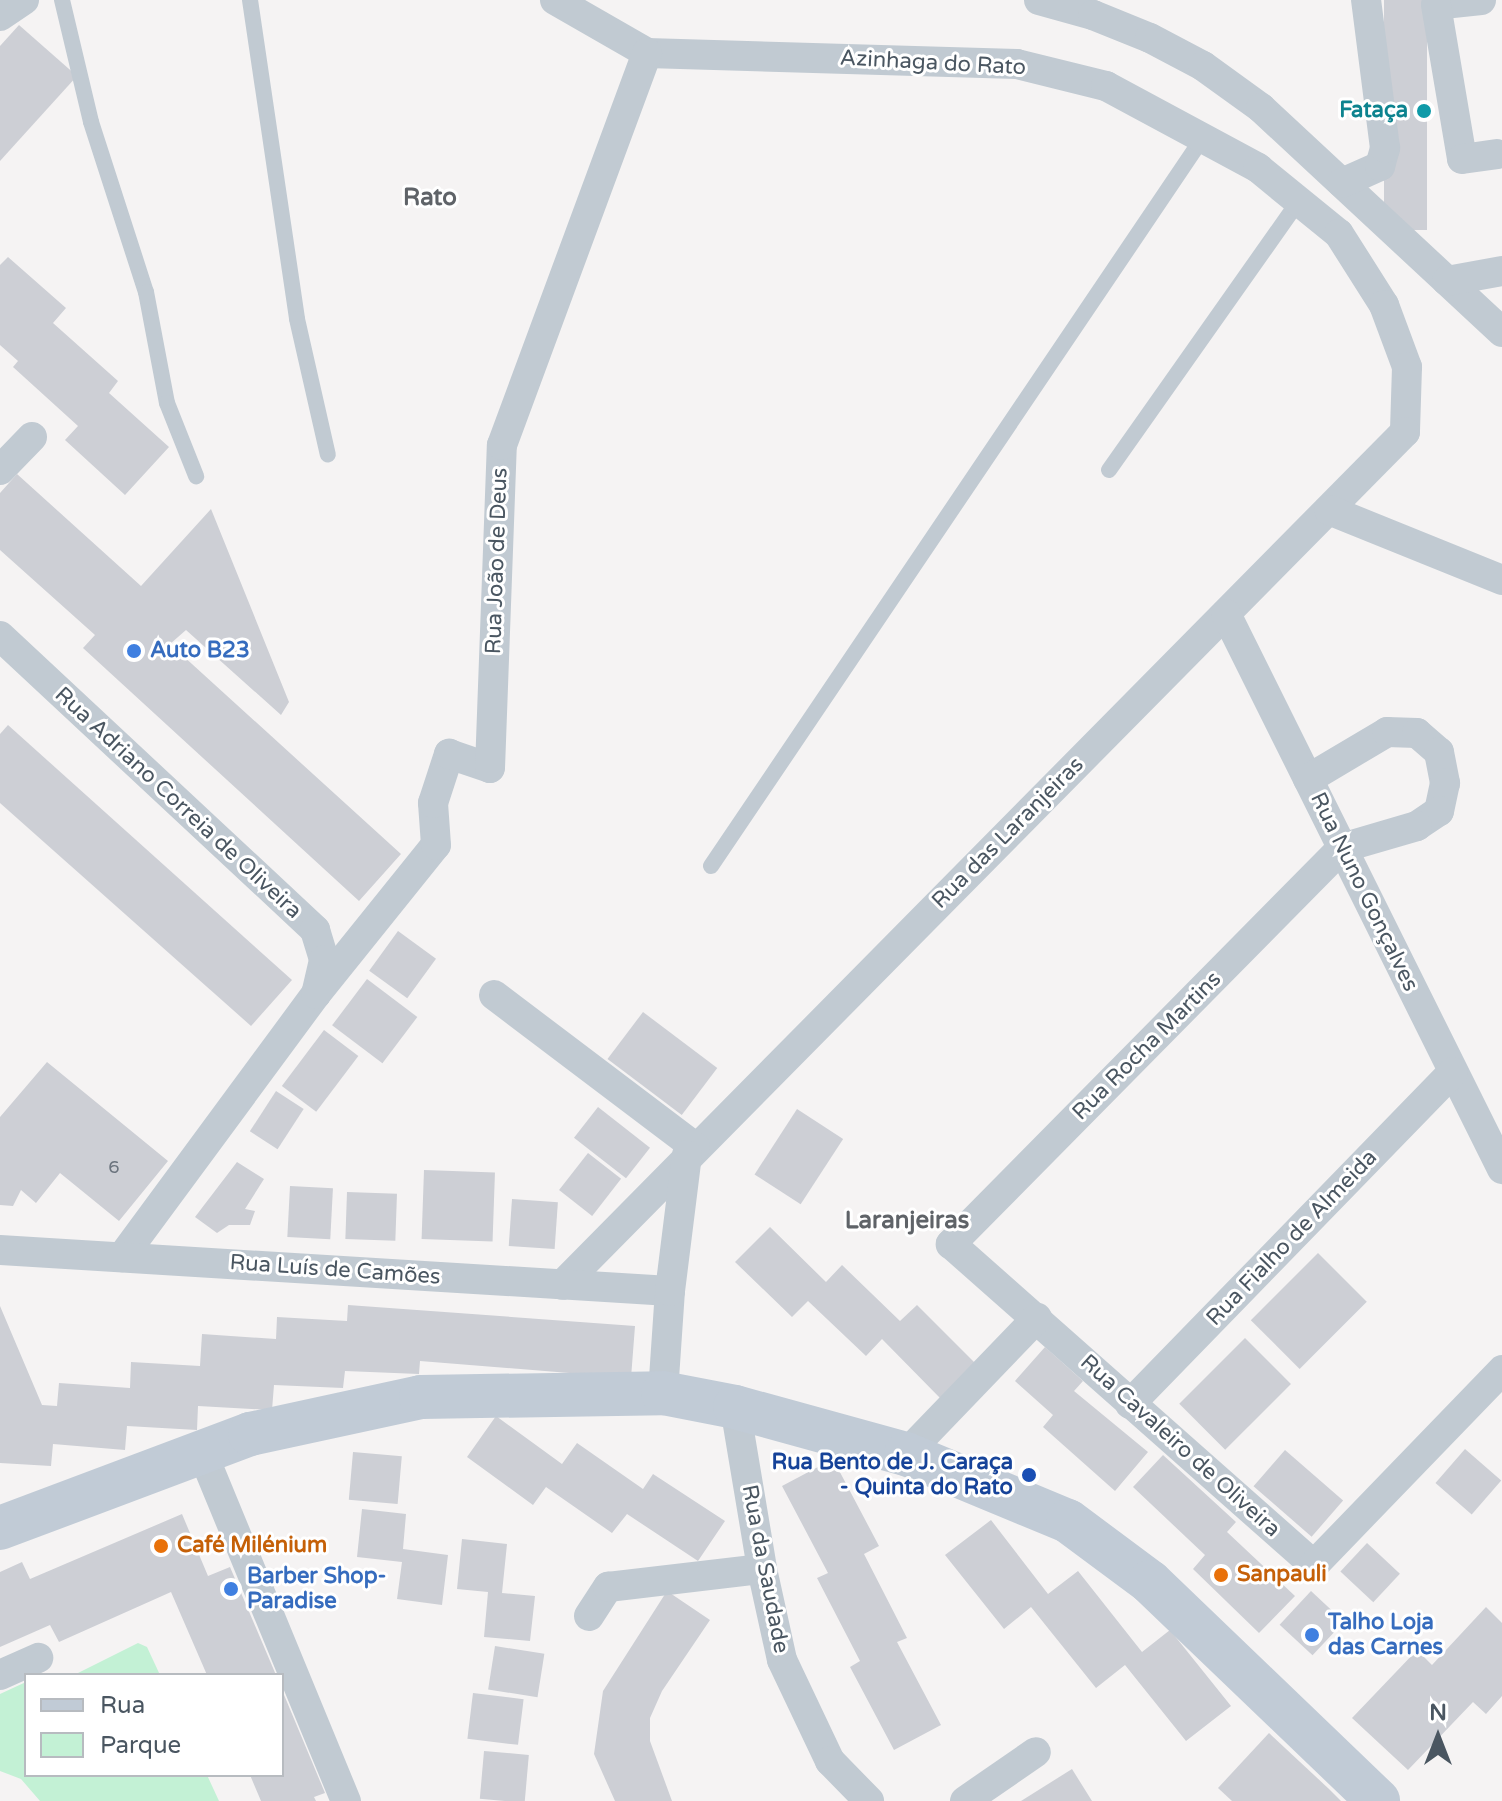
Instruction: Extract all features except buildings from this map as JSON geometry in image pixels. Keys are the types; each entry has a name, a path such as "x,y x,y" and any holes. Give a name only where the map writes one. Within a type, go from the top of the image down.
{"main road":[{"path":"0,1528 250,1434 421,1397 663,1393 735,1407 906,1454 1019,1498 1080,1530 1150,1582 1378,1801"}],"street":[{"path":"0,16 24,0"},
{"name":"Azinhaga do Rato","path":"555,0 647,53 1017,64 1106,86 1204,136 1258,168 1339,234 1384,305 1407,367 1405,432 1329,510"},
{"path":"1039,0 1093,15 1150,38 1203,66 1261,108 1502,332"},
{"path":"1342,183 1380,166 1385,148 1366,0"},
{"path":"1481,0 1436,3 1462,159 1497,154"},
{"name":"Rua João de Deus","path":"316,994 436,845 433,803 449,754 490,768 502,445 647,53"},
{"path":"1447,281 1502,271"},
{"path":"0,470 32,437"},
{"path":"1329,510 1502,580"},
{"name":"Rua das Laranjeiras","path":"562,1285 691,1151 1329,510"},
{"name":"Rua Nuno Gonçalves","path":"1226,614 1453,1072 1493,1128 1502,1169"},
{"name":"Rua Adriano Correia de Oliveira","path":"0,636 315,930 324,960 316,994 122,1257"},
{"path":"1308,779 1387,732 1417,733 1439,752 1445,783 1439,811 1417,826 1342,848"},
{"name":"Rua Rocha Martins","path":"951,1244 1342,848"},
{"path":"494,995 691,1151 670,1291 663,1393"},
{"name":"Rua Fialho de Almeida","path":"1130,1404 1453,1072"},
{"name":"Rua Cavaleiro de Oliveira","path":"951,1244 1314,1565 1502,1370"},
{"name":"Rua Luís de Camões","path":"0,1250 670,1291"},
{"path":"906,1454 1037,1318"},
{"name":"Rua da Saudade","path":"735,1407 762,1569 782,1660 830,1761 869,1801"},
{"path":"202,1452 346,1801"},
{"path":"589,1616 608,1587 762,1569"},
{"path":"0,1675 38,1658"},
{"path":"965,1801 1036,1752"}],"lane":[{"path":"62,0 91,122 146,292 167,403 196,476"},
{"path":"250,0 297,319 328,455"},
{"path":"711,866 1204,136"},
{"path":"1109,470 1299,201"}],"green space":[{"path":"138,1643 147,1647 159,1673 78,1673"},
{"path":"24,1683 24,1777 208,1777 219,1801 40,1801 21,1779 0,1771 0,1694"}],"place":[{"name":"Fataça","path":"1424,111"},
{"name":"Auto B23","path":"134,651"},
{"name":"Rua Bento de J. Caraça - Quinta do Rato","path":"1029,1475"},
{"name":"Café Milénium","path":"161,1546"},
{"name":"Sanpauli","path":"1221,1575"},
{"name":"Barber Shop- Paradise","path":"231,1589"},
{"name":"Talho Loja das Carnes","path":"1312,1635"}],"district":[{"name":"Rato","path":"430,198"},
{"name":"Laranjeiras","path":"907,1221"}]}
